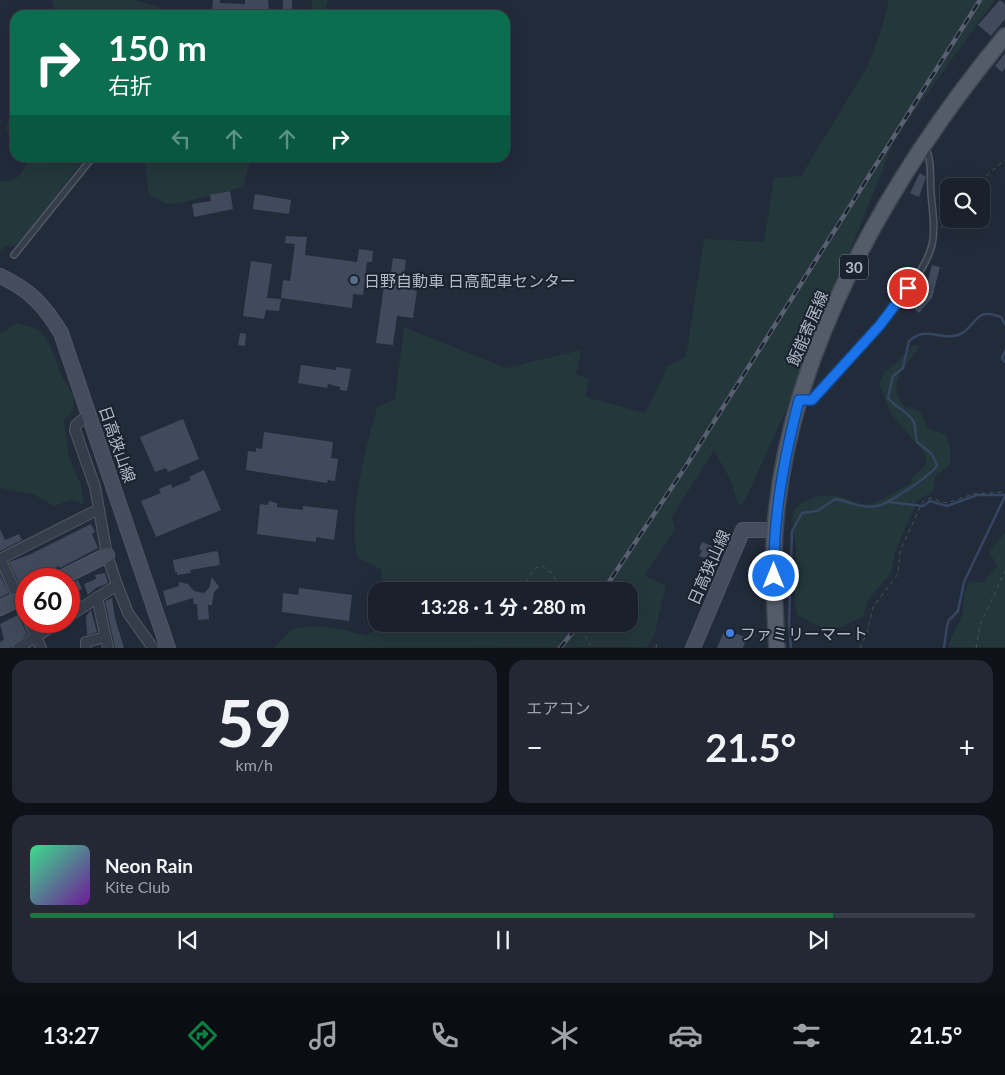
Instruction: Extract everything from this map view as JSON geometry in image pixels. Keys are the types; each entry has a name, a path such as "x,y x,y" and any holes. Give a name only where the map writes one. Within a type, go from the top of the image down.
{"main road":[{"name":"飯能寄居線","path":"777,648 774,530 782,475 799,400 810,363 838,299 879,219 924,144 977,70 1005,36"},
{"name":"日高狭山線","path":"0,276 17,284 38,299 61,333 168,648"},
{"name":"日高狭山線","path":"693,648 743,530 774,530"},
{"path":"80,569 107,555"},
{"path":"0,608 15,600"}],"street":[{"path":"89,414 76,425 75,430 95,488 97,510 107,555 128,613 152,648"},
{"path":"15,585 0,559 97,510"},
{"path":"80,609 117,585"},
{"path":"86,648 86,642 107,642 97,597"},
{"path":"18,648 39,642 48,633"}],"lane":[{"path":"799,400 812,400 880,325 920,270 932,246 934,230 929,160 924,144"},
{"path":"14,255 89,162"}],"path":[{"path":"984,178 1005,160"},
{"path":"860,648 867,632 873,607 898,574 900,551 923,501 931,498 947,503 973,494 1005,492"},
{"path":"526,582 535,568 542,566 552,573 556,582"},
{"path":"976,648 980,625 1005,571"},
{"path":"583,632 592,648"},
{"path":"656,648 657,641"}],"green space":[{"path":"52,0 133,0 159,7 160,10 54,10"},
{"path":"312,0 328,0 325,10 311,10"},
{"path":"889,0 995,0 895,138 790,402 746,498 741,506 737,501 732,483 714,450 672,517 675,530 644,575 666,586 654,635 647,647 274,648 291,630 311,626 340,629 366,636 372,632 638,632 638,582 383,582 381,569 359,558 355,544 354,526 363,462 377,408 395,399 404,327 506,368 581,350 576,374 589,379 585,397 645,413 668,366 686,357 704,239 764,242 774,178 801,176 869,64 882,28"},
{"path":"10,113 10,135 6,129"},
{"path":"82,162 19,243 13,246 5,246 0,251 0,180 4,182 18,177 27,163"},
{"path":"145,162 250,162 243,187 181,203 166,204 149,195"},
{"path":"17,323 38,329 49,343 63,379 74,396 73,410 64,421 69,458 81,485 84,504 70,500 54,506 33,494 0,488 0,334"},
{"path":"913,346 920,346 899,375 897,390 899,398 905,407 920,412 926,428 945,434 951,452 950,462 935,477 933,491 917,501 895,552 891,573 868,600 863,616 843,626 830,629 823,628 797,615 794,591 796,550 793,516 799,505 811,498 838,496 866,505 871,504 911,483 912,477 922,469 927,461 923,451 891,414 879,384 885,371 893,366"},
{"path":"1005,533 1005,647 948,647 960,621 969,581 983,583 997,566 989,551"}],"building":[{"path":"213,0 220,0 220,3 245,4 245,0 268,0 269,10 212,10"},
{"path":"283,0 292,0 292,10 283,10"},
{"path":"1000,0 1005,4 1005,19 991,36 978,25"},
{"path":"1005,53 1005,68 1002,72 995,66"},
{"path":"920,173 926,177 919,197 910,193"},
{"path":"230,191 233,209 194,217 192,204 211,201 210,195"},
{"path":"255,194 291,200 289,214 253,209"},
{"path":"286,236 307,237 305,255 357,262 359,249 373,251 372,262 367,262 363,295 353,294 352,308 281,298 283,280 290,281 295,244 285,243"},
{"path":"393,258 406,260 404,274 415,276 413,290 417,291 413,318 397,316 393,345 376,343 384,286 389,287"},
{"path":"251,261 272,264 267,298 281,299 279,311 266,310 264,319 243,316"},
{"path":"932,265 940,267 932,298 919,313 912,307 925,292"},
{"path":"240,333 246,334 245,346 238,345"},
{"path":"301,365 336,370 336,367 351,369 347,391 328,384 327,388 298,383"},
{"path":"183,419 199,459 168,472 166,468 155,472 140,437"},
{"path":"264,432 333,442 331,458 338,459 335,481 328,480 327,483 246,470 248,451 256,452 256,448 262,449"},
{"path":"204,470 221,510 156,537 141,501 161,493 159,489 171,484 172,488 191,480 189,477"},
{"path":"269,501 277,503 277,507 303,510 303,506 338,510 334,540 316,537 316,542 257,534 260,504 268,505"},
{"path":"91,524 95,532 92,534 98,548 60,568 59,566 54,568 15,568 15,574 9,562 29,555"},
{"path":"0,529 5,540 19,534 22,540 0,551"},
{"path":"702,542 719,549 713,562 699,556 702,551 699,549"},
{"path":"218,552 220,565 190,570 191,573 177,575 177,572 175,572 173,560"},
{"path":"105,573 108,583 96,588 88,595 84,584 96,579 95,575"},
{"path":"0,575 9,593 0,598"},
{"path":"212,577 219,587 214,592 212,605 208,605 209,619 198,620 197,604 194,604 193,598 167,606 163,591 179,586 179,582 188,584 194,591 204,593 209,588"},
{"path":"299,588 352,595 349,621 282,612 283,593 298,595"},
{"path":"112,598 115,618 124,648 115,648 105,601"},
{"path":"91,610 97,632 87,635 86,616"},
{"path":"15,616 15,633 27,634 10,648 0,648 0,642 4,639 0,624"},
{"name":"ファミリーマート","path":"725,629 747,638 743,648 717,648"}],"waterway":[{"path":"791,648 789,622 792,531 802,513 817,511 835,499 861,506 871,507 883,504 919,482 937,465 931,453 917,442 914,422 888,398 893,376 903,368 909,341 922,334 958,335 969,328 976,319 985,314 1001,317 1005,324"},
{"path":"1005,351 1002,358 1005,362"},
{"path":"889,502 923,506 930,501 947,506 977,495 1005,495"},
{"path":"944,648 947,626 949,620 958,611 964,582 1005,496"}],"railway":[{"path":"609,582 686,466 980,0"},
{"path":"560,648 573,632"}],"place":[{"name":"日野自動車 日高配車センター","path":"354,280"},
{"name":"ファミリーマート","path":"730,633"}],"route":[{"path":"774,576 774,530 789,436 799,400 805,402 812,400 880,325 908,288"}]}
